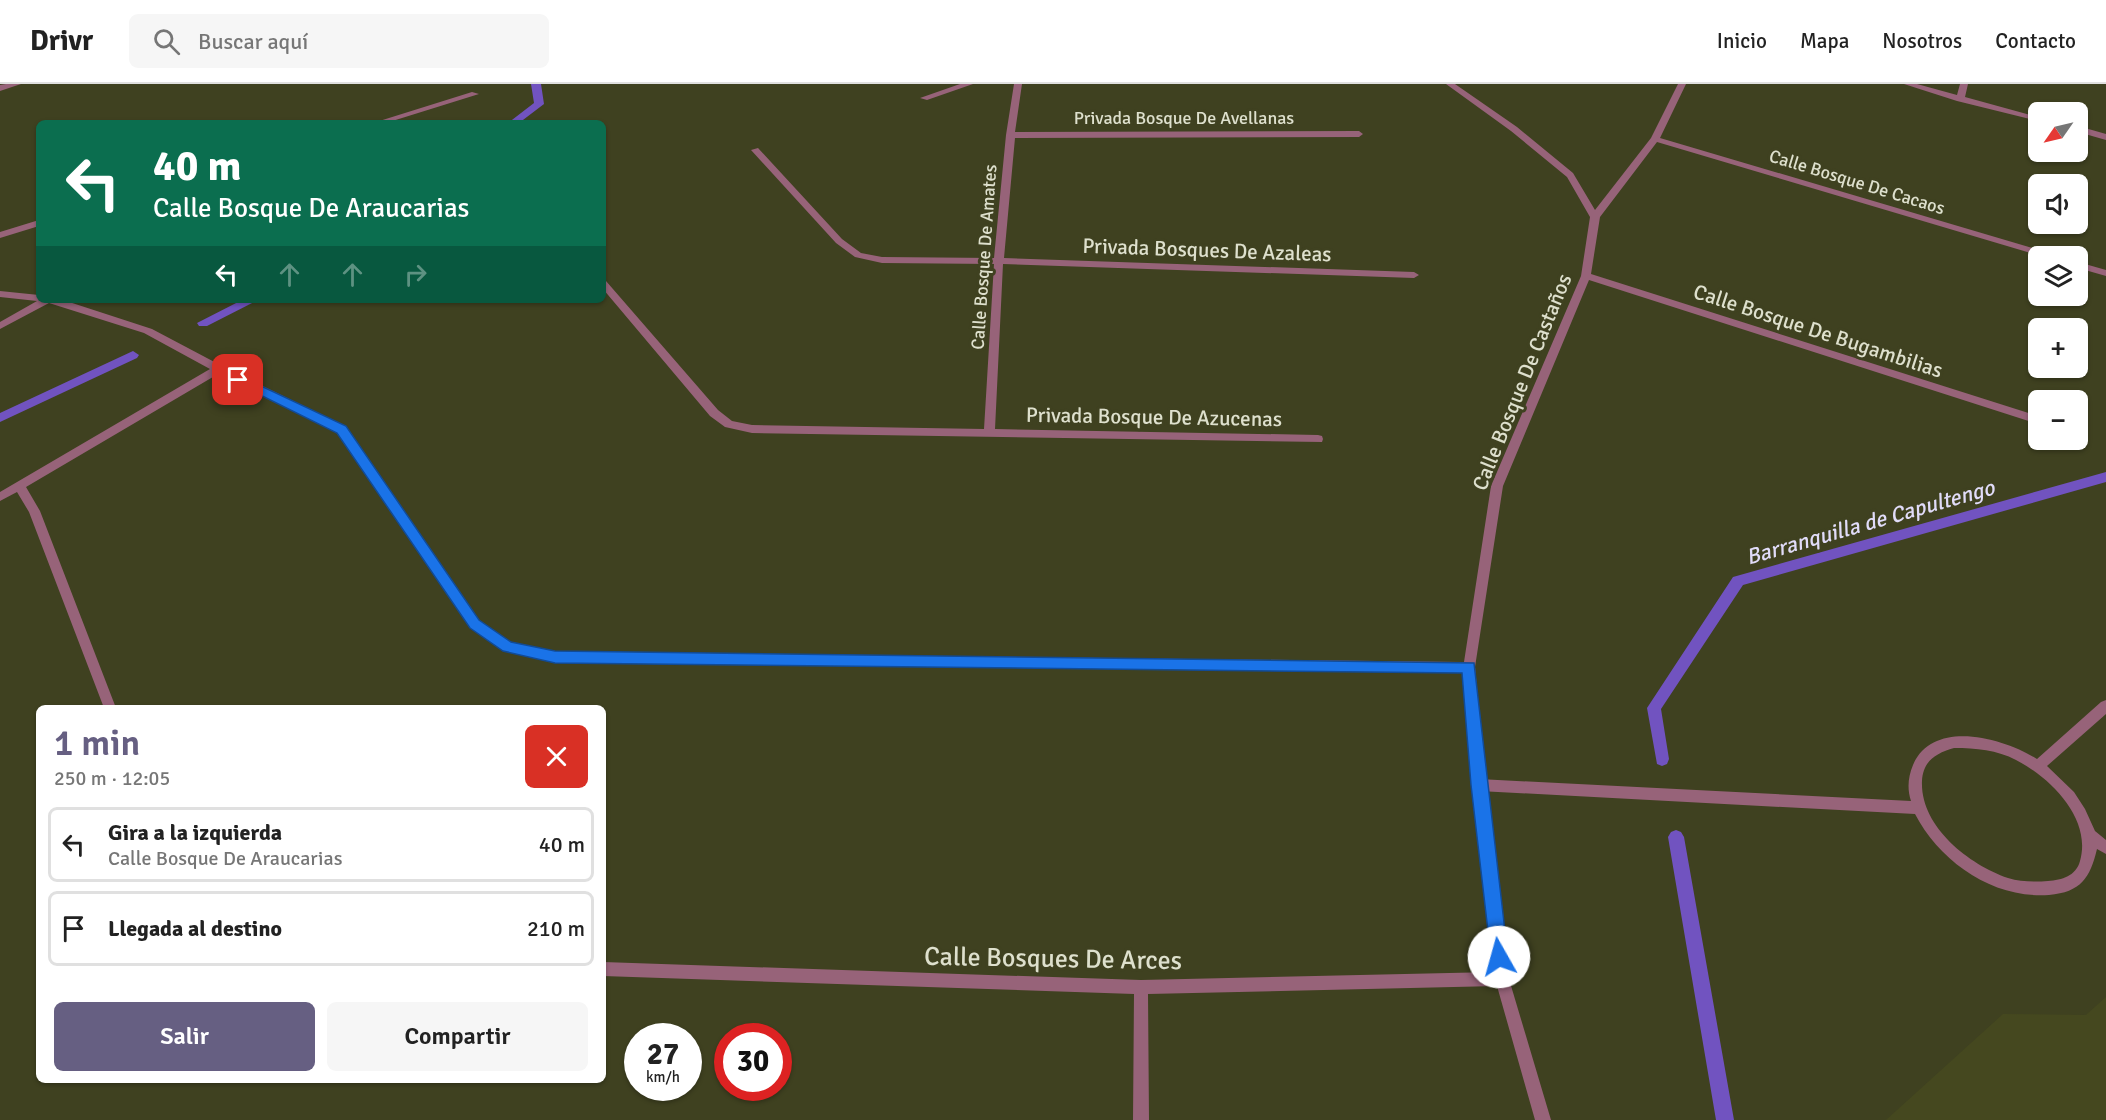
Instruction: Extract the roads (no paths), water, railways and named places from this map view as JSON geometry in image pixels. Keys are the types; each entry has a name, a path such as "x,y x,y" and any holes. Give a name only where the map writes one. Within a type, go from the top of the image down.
{"street":[{"path":"0,88 17,84"},
{"path":"924,98 969,84"},
{"name":"Calle Bosque De Amates","path":"989,434 999,261 1010,135 1018,84"},
{"path":"1450,84 1514,129 1570,175 1594,217 1655,139 1682,84"},
{"path":"1908,84 2028,116"},
{"path":"1960,99 1965,84"},
{"path":"387,120 475,94"},
{"path":"2088,132 2106,137"},
{"name":"Privada Bosque De Avellanas","path":"1010,135 1359,134"},
{"name":"Calle Bosque De Cacaos","path":"1655,139 2028,249"},
{"name":"Privada Bosques De Azaleas","path":"755,150 839,241 858,255 882,260 999,261 1414,275"},
{"name":"Calle Bosque De Castaños","path":"1543,1120 1502,979 1479,785 1469,667 1497,486 1586,276 1594,217"},
{"path":"0,235 36,224"},
{"path":"2088,268 2106,273"},
{"name":"Calle Bosque De Bugambilias","path":"1586,276 2028,417"},
{"name":"Privada Bosque De Azucenas","path":"606,287 714,413 729,424 752,429 1318,440"},
{"path":"0,294 36,298"},
{"path":"0,326 41,303"},
{"path":"61,303 148,331 218,369 342,430 474,624 508,647 555,657 1469,667"},
{"path":"0,497 218,369"},
{"path":"19,486 34,512 109,705"},
{"path":"2038,766 2106,706"},
{"path":"1954,742 1980,742 2009,751 2038,766 2063,787 2081,810 2091,836 2091,857 2082,875 2064,887 2039,890 2010,885 1981,873 1954,854 1933,832 1920,808 1914,784 1919,764 1933,750 1954,742"},
{"path":"1479,785 1920,808"},
{"path":"2091,836 2106,848"},
{"name":"Calle Bosques De Arces","path":"606,969 1141,987 1502,979"},
{"path":"1141,987 1141,1120"}],"waterway":[{"path":"517,120 539,104 536,84"},
{"path":"203,323 246,303"},
{"path":"0,418 133,355"},
{"name":"Barranquilla de Capultengo","path":"1662,759 1654,708 1738,581 2106,477"},
{"name":"Barranquilla de Capultengo","path":"1676,837 1725,1120"}]}
